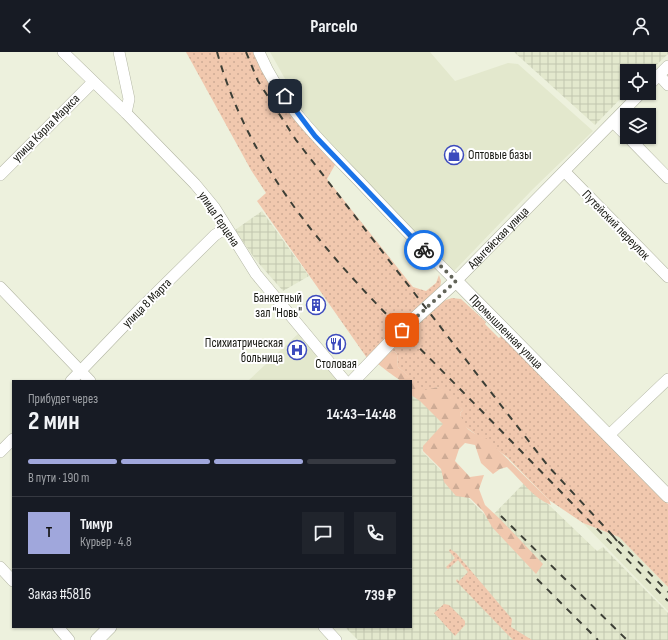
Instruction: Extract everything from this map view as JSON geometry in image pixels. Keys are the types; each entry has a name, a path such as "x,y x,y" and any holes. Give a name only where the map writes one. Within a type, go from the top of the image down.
{"main road":[{"name":"Адыгейская улица","path":"354,380 402,330 456,281"},
{"name":"Промышленная улица","path":"456,281 668,496"},
{"path":"97,640 109,628"}],"street":[{"name":"улица Герцена","path":"63,52 126,113 195,184 214,207 256,274 344,380"},
{"path":"118,52 129,99 126,113"},
{"name":"Промышленная улица","path":"259,52 282,93 315,136 422,248 456,281"},
{"path":"668,66 658,75 668,85"},
{"name":"улица Карла Маркса","path":"0,175 93,82"},
{"name":"Адыгейская улица","path":"456,281 634,100"},
{"path":"613,122 620,130"},
{"path":"634,144 668,178"},
{"name":"Путейский переулок","path":"565,172 668,277"},
{"name":"улица 8 Марта","path":"71,380 141,308 216,235 226,228"},
{"path":"0,287 89,380"},
{"path":"608,436 668,379"},
{"path":"0,452 12,440"},
{"path":"0,567 12,580"},
{"path":"59,628 69,640"},
{"path":"325,628 336,640"}],"shaded area":[{"name":"Оптовые базы","path":"270,52 430,52 455,81 508,63 518,64 593,131 533,189 454,271 409,229 329,144 303,111"},
{"path":"514,52 668,52 668,54 656,65 656,64 620,64 620,99 595,125"},
{"path":"262,211 309,276 283,291 255,259 235,230"},
{"name":"Психиатрическая больница","path":"298,334 337,379 336,380 249,380"},
{"path":"412,392 448,425 422,451 489,519 525,482 597,551 603,547 668,613 668,640 358,640 346,628 412,628"},
{"path":"583,523 619,537 668,587 668,611"}],"green space":[{"path":"186,52 256,52 336,163 327,179 413,287 426,291 436,283 439,275 441,281 440,288 367,358 257,201 266,193 251,170"},
{"path":"452,298 461,299 486,322 485,324 499,338 501,336 668,504 668,587 619,537 583,523 549,500 507,457 463,425 460,413 463,410 438,387 425,391 398,367 397,354 394,351 385,355 440,302"},
{"path":"394,351 397,354 398,367 425,390 438,387 446,390 463,410 460,413 463,423 468,429 475,434 485,437 549,500 551,505 538,498 507,467 500,469 493,474 481,463 475,445 465,443 459,449 455,461 470,477 484,475 479,489 485,505 543,564 536,574 492,527 483,511 470,498 456,496 444,482 441,469 423,451 423,446 443,424 420,401 412,396 412,380 400,380 377,363 385,355"},
{"path":"450,549 456,553 512,619 511,627 532,640 513,640 456,581 457,579 459,581 468,572 458,560 448,569 446,567 455,558 449,551"},
{"path":"444,604 449,605 465,621 465,625 455,636 434,613"}],"railway":[{"path":"217,52 235,103 258,150 285,194 316,236 350,276 386,314 668,601"},
{"path":"246,52 258,81 296,140 548,466 613,536"},
{"path":"501,516 627,640"},
{"path":"617,541 613,536 668,592"},
{"path":"537,579 598,640"}],"way so far":[{"path":"402,330 456,281 424,250"}],"place":[{"name":"Оптовые базы","path":"454,155"},
{"name":"Банкетный зал \"Новь\"","path":"316,305"},
{"name":"Столовая","path":"336,344"},
{"name":"Психиатрическая больница","path":"297,350"}],"route":[{"path":"285,96 315,136 424,250"}]}
